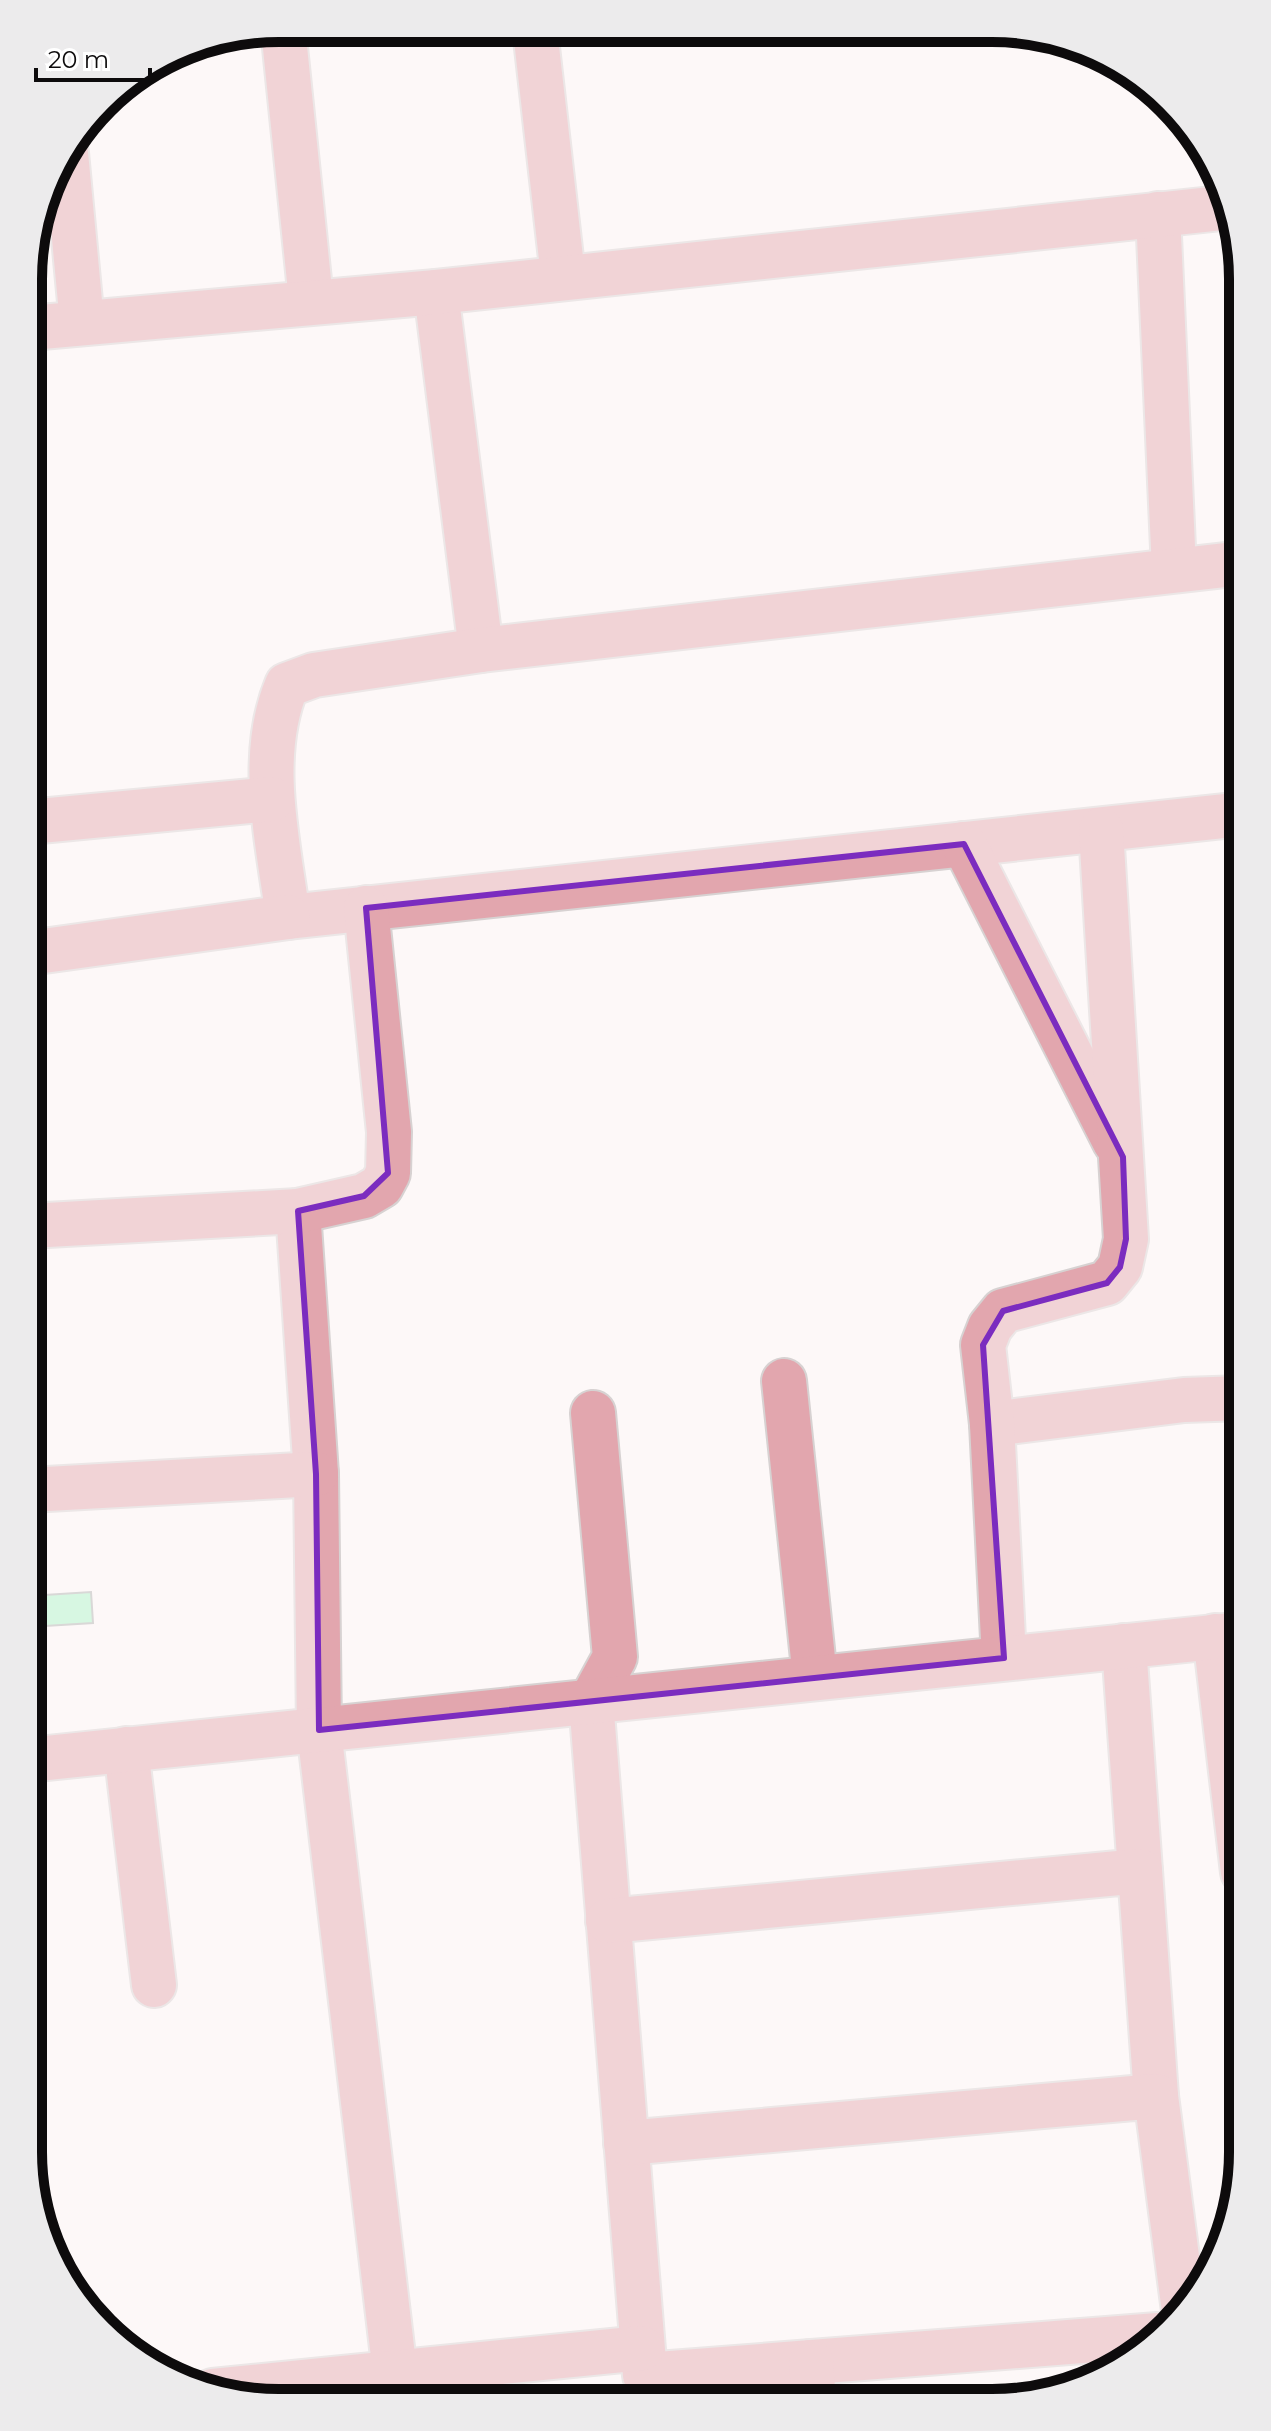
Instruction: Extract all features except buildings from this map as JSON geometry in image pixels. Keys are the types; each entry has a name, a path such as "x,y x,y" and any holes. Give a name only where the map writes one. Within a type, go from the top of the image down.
{"street":[{"path":"284,42 311,300"},
{"path":"536,42 563,276"},
{"path":"68,173 82,323"},
{"path":"42,327 311,300 436,292 1217,208"},
{"path":"1158,214 1174,570"},
{"path":"436,292 481,650"},
{"path":"288,917 272,799 275,714 287,685 314,675 481,650 1229,564"},
{"path":"42,821 272,799"},
{"path":"42,951 366,908 1229,816"},
{"path":"1004,1658 992,1424 983,1345 990,1327 1003,1311 1107,1283 1120,1267 1126,1239 1101,830"},
{"path":"964,844 1123,1157"},
{"path":"42,1225 298,1211 364,1196 381,1186 388,1173 389,1132 366,908"},
{"path":"298,1211 316,1474 319,1730 395,2373"},
{"path":"784,1381 815,1678"},
{"path":"992,1424 1184,1400 1228,1398"},
{"path":"593,1413 615,1657 591,1701 645,2375"},
{"path":"42,1489 316,1474"},
{"path":"42,1758 1228,1635"},
{"path":"1124,1646 1156,2096 1182,2294"},
{"path":"126,1749 154,1985"},
{"path":"608,1921 1140,1871"},
{"path":"626,2143 1156,2096"},
{"path":"292,2389 395,2373 645,2375 812,2382 1139,2338"}],"highlighted area":[{"path":"964,844 1123,1157 1126,1239 1120,1267 1107,1283 1003,1311 983,1345 1004,1658 319,1730 316,1474 298,1211 364,1196 388,1173 366,908"}]}
